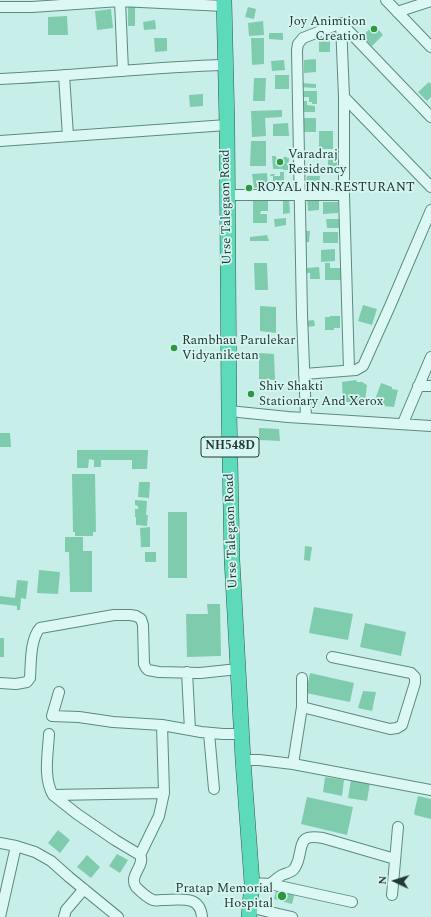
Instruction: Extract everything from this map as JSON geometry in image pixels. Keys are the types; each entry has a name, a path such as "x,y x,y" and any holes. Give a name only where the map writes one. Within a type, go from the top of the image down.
{"highway":[{"name":"Urse Talegaon Road","path":"224,3 227,125 229,411 232,560 241,734 254,914"}],"street":[{"path":"386,0 431,47"},
{"path":"397,12 431,0"},
{"path":"120,1 123,71"},
{"path":"0,7 32,7 52,3 120,1 224,3"},
{"path":"340,23 344,98 344,195 349,370"},
{"path":"340,23 431,117"},
{"path":"306,418 299,195 297,50 298,44 303,38 340,23"},
{"path":"0,79 34,78 225,64"},
{"path":"64,75 68,136"},
{"path":"344,98 431,187"},
{"path":"0,141 227,125"},
{"path":"227,195 344,195"},
{"path":"304,374 356,370 363,366 431,210"},
{"path":"403,424 431,357"},
{"path":"418,386 431,386"},
{"path":"229,411 306,418 431,426"},
{"path":"0,683 16,684 27,682 30,678 34,636 40,628 114,615 130,615 141,619 143,625 144,664 148,670 159,672 200,673 238,669"},
{"path":"302,707 390,729 397,728 402,725 415,683 415,676 411,673 332,657"},
{"path":"186,672 190,730"},
{"path":"293,764 302,707 302,678"},
{"path":"59,692 52,716 79,717 113,722 162,724 209,733 241,734"},
{"path":"162,724 164,793 158,816 140,855 142,858 134,884 138,889 154,901 183,899 195,902 199,906 202,917"},
{"path":"209,733 214,789"},
{"path":"49,734 47,778 51,791 54,795 77,814 140,855"},
{"path":"243,760 259,760 293,764 431,790"},
{"path":"54,795 164,793"},
{"path":"392,895 398,827"},
{"path":"252,888 270,884 294,869 300,855 303,841 306,838 313,836 395,859"},
{"path":"0,843 36,852 51,861 118,917"},
{"path":"0,917 16,846"},
{"path":"270,884 352,902"},
{"path":"64,917 66,910 84,889"},
{"path":"254,914 292,917"}],"building":[{"path":"128,5 135,5 135,26 128,26"},
{"path":"248,7 256,9 254,19 245,17"},
{"path":"111,9 113,28 97,30 95,11"},
{"path":"67,16 68,35 48,35 48,17"},
{"path":"155,20 156,29 144,30 143,22"},
{"path":"263,21 264,35 249,36 248,23"},
{"name":"Joy Animtion Creation","path":"374,24 383,35 372,46 362,37"},
{"path":"269,33 283,33 283,40 269,39"},
{"path":"319,36 330,36 330,52 319,52"},
{"path":"154,38 167,38 167,51 155,52"},
{"path":"251,38 264,38 264,64 252,65"},
{"path":"316,59 316,72 304,73 304,60"},
{"path":"284,60 285,70 272,71 271,61"},
{"path":"275,75 289,75 289,89 275,89"},
{"path":"254,78 266,78 265,101 253,101"},
{"path":"429,82 431,84 431,97 427,101 418,92"},
{"path":"300,83 316,84 316,88 300,87"},
{"path":"299,91 317,91 317,104 312,104 312,102 309,102 309,97 299,95"},
{"path":"203,94 203,106 190,107 189,95"},
{"path":"302,101 307,101 307,105 315,106 315,112 301,112"},
{"path":"282,110 282,117 265,118 266,136 252,137 251,111"},
{"path":"301,118 316,118 316,132 301,132"},
{"path":"288,123 289,136 273,136 273,124"},
{"path":"319,131 333,131 333,149 319,149"},
{"path":"251,141 266,141 266,166 250,166"},
{"name":"Varadraj Residency","path":"272,156 276,156 276,158 289,158 288,170 273,169"},
{"path":"328,157 337,157 337,166 328,166"},
{"path":"280,172 284,172 284,181 282,181 282,184 271,184 271,180 273,181 273,176 270,176 271,174 275,174 274,176 280,176"},
{"path":"267,173 268,186 254,188 252,174"},
{"path":"307,176 320,176 319,186 306,185"},
{"path":"307,198 319,198 319,210 308,211"},
{"path":"253,199 268,199 268,211 261,211 260,214 267,214 267,223 253,223"},
{"path":"289,200 290,213 283,214 283,201"},
{"path":"323,202 338,202 338,213 323,214"},
{"path":"286,218 286,225 275,227 274,219"},
{"path":"326,219 339,219 339,228 327,228"},
{"path":"303,231 310,231 309,242 304,242"},
{"path":"323,232 338,232 338,243 323,243"},
{"path":"267,235 269,241 250,241 250,237"},
{"path":"335,249 335,261 321,262 321,250"},
{"path":"254,263 267,263 268,290 255,290"},
{"path":"325,263 330,263 330,268 341,268 341,280 325,280"},
{"path":"319,267 320,279 310,279 310,273 306,273 306,268"},
{"path":"363,305 377,309 372,325 358,321"},
{"path":"260,306 276,307 276,333 260,331"},
{"path":"340,316 340,328 325,330 325,317"},
{"path":"314,320 315,326 306,327 305,321"},
{"path":"259,353 274,354 275,380 259,379"},
{"path":"356,380 357,382 362,382 367,385 365,402 343,402 342,382"},
{"path":"381,383 392,387 392,389 398,390 394,407 373,405"},
{"path":"259,428 279,429 280,441 259,440"},
{"path":"0,433 10,433 11,447 0,447"},
{"path":"77,450 148,450 147,469 132,469 132,460 101,460 101,467 94,467 94,460 89,459 88,468 77,468"},
{"path":"72,474 95,474 96,532 93,532 93,536 75,536 75,532 73,532"},
{"path":"139,482 150,482 149,498 138,497"},
{"path":"135,500 147,501 147,526 136,525 135,509 138,509 138,506 135,505"},
{"path":"168,512 187,512 187,578 168,578"},
{"path":"150,527 150,547 141,548 140,528"},
{"path":"65,537 83,537 83,551 92,551 92,592 70,592 69,552 65,552"},
{"path":"305,546 312,547 310,561 304,560"},
{"path":"145,552 156,552 156,562 145,562"},
{"path":"39,570 60,572 58,594 37,593"},
{"path":"17,580 28,581 26,599 21,598 20,610 17,610 17,606 0,604 0,596 15,598"},
{"path":"207,604 220,604 221,656 187,657 186,614 208,614"},
{"path":"314,607 353,614 348,640 309,633"},
{"path":"365,623 406,632 401,656 360,647"},
{"path":"0,638 4,638 4,657 0,657"},
{"path":"310,673 354,683 350,702 306,693"},
{"path":"363,691 376,692 372,711 358,708"},
{"path":"325,777 344,780 342,796 323,792"},
{"path":"351,780 370,783 367,801 348,798"},
{"path":"418,796 431,799 431,819 415,815 414,813"},
{"path":"307,797 353,807 347,835 301,824"},
{"path":"58,830 70,840 60,853 48,843"},
{"path":"117,854 128,860 120,873 109,866"},
{"path":"87,855 100,867 91,878 77,867"},
{"path":"277,887 295,892 292,904 274,899"}],"place":[{"name":"Joy Animtion Creation","path":"374,29"},
{"name":"Varadraj Residency","path":"280,162"},
{"name":"ROYAL INN RESTURANT","path":"249,188"},
{"name":"Rambhau Parulekar Vidyaniketan","path":"174,348"},
{"name":"Shiv Shakti Stationary And Xerox","path":"251,394"},
{"name":"Pratap Memorial Hospital","path":"282,896"}]}
